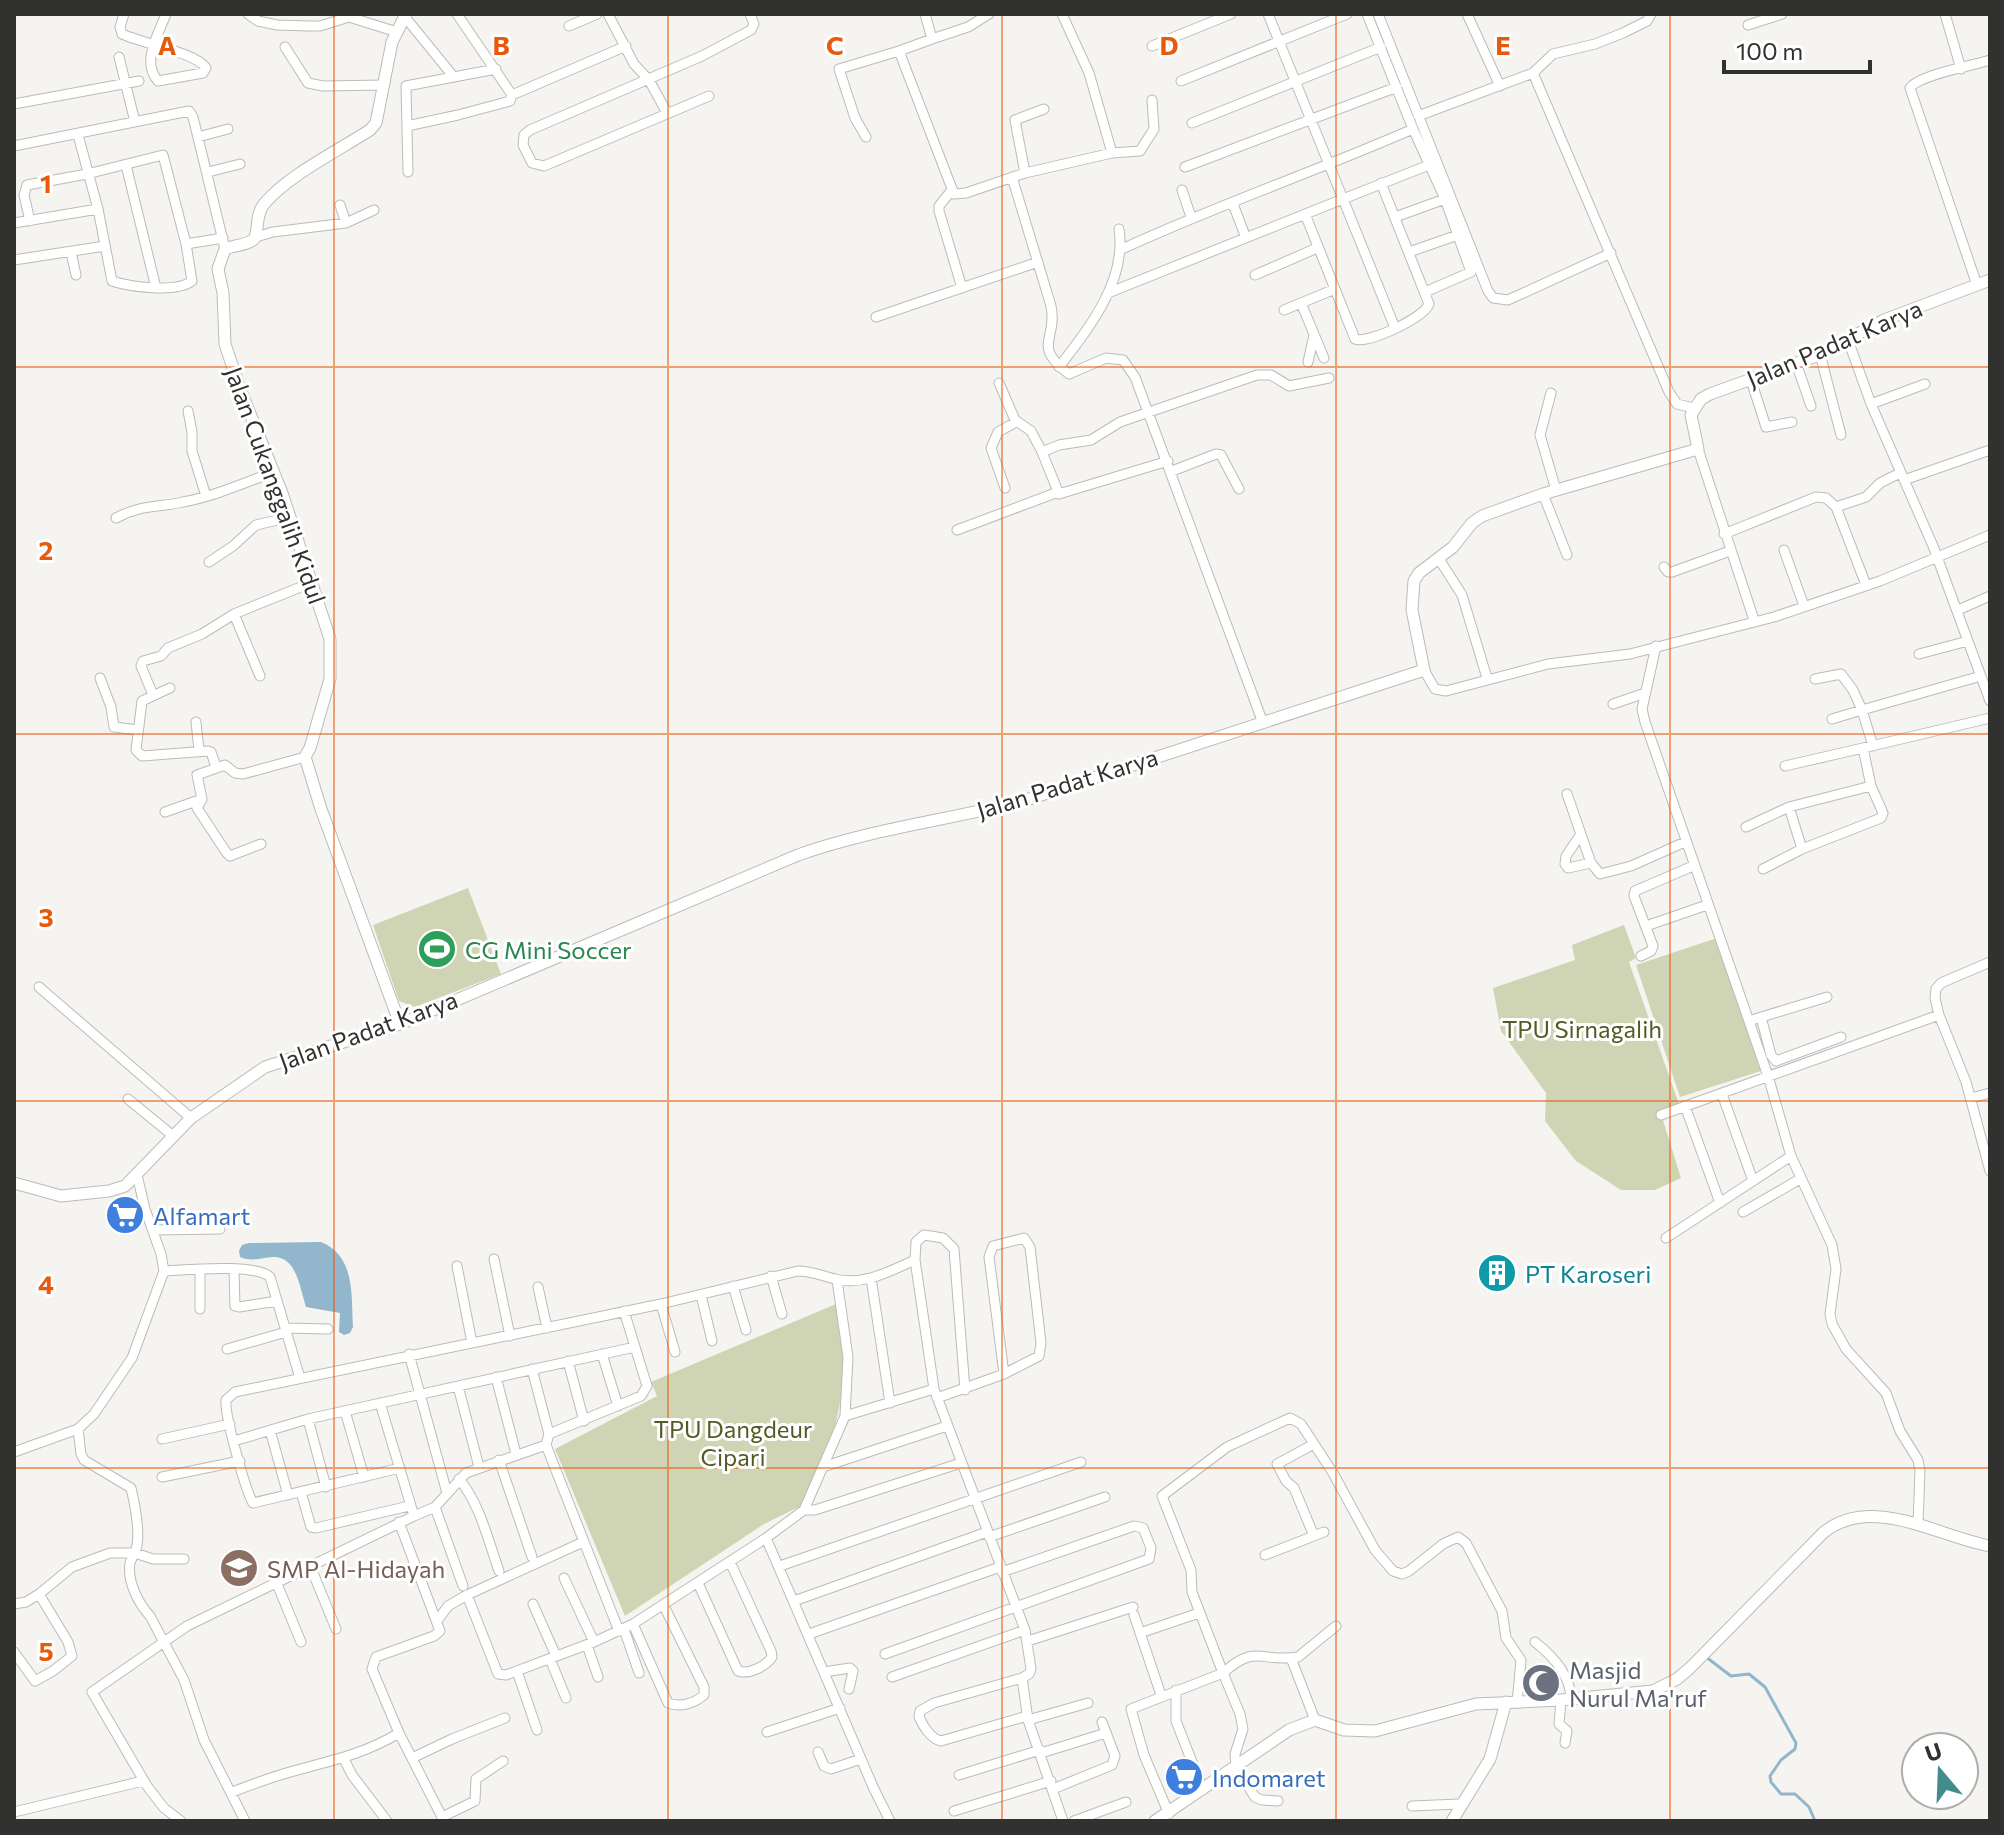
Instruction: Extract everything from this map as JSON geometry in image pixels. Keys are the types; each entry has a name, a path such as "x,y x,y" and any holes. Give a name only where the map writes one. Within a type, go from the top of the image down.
{"street":[{"path":"124,14 120,27 122,34 154,46 198,59 205,64 206,71 200,75 158,81 149,64 154,46 166,14"},
{"path":"248,14 258,21 277,25 308,26 320,26 349,17 397,32"},
{"path":"457,14 512,95"},
{"path":"569,26 597,14"},
{"path":"608,14 634,64 649,80 667,113"},
{"path":"709,96 544,166 536,166 523,145 524,135 530,130 649,80 751,30 754,24 750,14"},
{"path":"925,14 932,39"},
{"path":"866,137 855,118 839,69 968,27 989,14"},
{"path":"1062,14 1089,73 1112,153"},
{"path":"1152,46 1231,14"},
{"path":"1268,14 1395,328"},
{"path":"1181,81 1347,14"},
{"path":"1367,14 1445,199 1471,273 1425,292"},
{"path":"1378,14 1493,298 1508,300 1611,253"},
{"path":"1467,14 1500,86"},
{"path":"1418,116 1533,73 1553,54 1595,44 1623,33 1647,21 1651,14"},
{"path":"1748,25 1782,14"},
{"path":"1945,14 1961,69"},
{"path":"256,237 259,211 267,200 315,163 370,130 376,123 397,32 406,15 453,76"},
{"path":"407,126 510,101 512,95 626,46"},
{"path":"285,47 308,83 323,86 384,85"},
{"path":"1192,123 1381,47"},
{"path":"899,51 951,191 958,194 1025,173 1112,153 1140,151 1154,129 1152,100"},
{"path":"119,57 135,122"},
{"path":"1977,285 1910,94 1913,83 1923,78 1990,60"},
{"path":"408,172 406,86 496,69"},
{"path":"1533,73 1669,392 1677,404 1694,408 1691,426 1754,620"},
{"path":"14,104 139,81"},
{"path":"1185,167 1397,87"},
{"path":"1025,173 1015,120 1044,109"},
{"path":"14,146 189,111 208,172 224,244"},
{"path":"198,137 228,129"},
{"path":"1122,249 1191,217 1329,166 1413,129"},
{"path":"30,221 24,195 27,185 87,174 168,154 192,281 183,287 156,288 112,281 98,209 87,174 78,135"},
{"path":"208,172 240,164"},
{"path":"126,165 156,288"},
{"path":"1108,293 1429,165"},
{"path":"1012,177 1054,319 1047,340 1052,359 1069,374 1106,358 1123,360 1135,377 1263,723"},
{"path":"1305,214 1356,340 1362,341 1395,328 1428,309 1425,292 1381,183"},
{"path":"1182,190 1191,217"},
{"path":"951,191 939,206 939,211 962,288"},
{"path":"1395,217 1445,199"},
{"path":"1233,204 1246,238"},
{"path":"340,205 346,223"},
{"path":"14,223 98,209"},
{"path":"186,244 253,241 256,237 273,232 346,223 374,210"},
{"path":"1059,367 1090,328 1108,293 1122,249 1119,229"},
{"path":"1409,252 1458,235"},
{"name":"Jalan Cukanggalih Kidul","path":"224,244 218,269 223,293 225,344 274,472 330,639 331,664 324,701 305,757"},
{"path":"14,260 105,246"},
{"path":"1255,275 1317,248"},
{"path":"71,252 76,275"},
{"path":"876,317 1038,262"},
{"name":"Jalan Padat Karya","path":"1694,408 1710,394 1820,354 1884,320 1990,280"},
{"path":"1284,310 1335,289"},
{"path":"1301,303 1324,358"},
{"path":"1308,362 1314,335"},
{"path":"1848,340 1871,404 1958,610 1990,701"},
{"path":"1820,354 1841,435"},
{"path":"1796,363 1811,406"},
{"path":"1042,452 1059,445 1091,440 1120,422 1221,385 1264,374 1289,386 1329,378"},
{"path":"1751,380 1766,427 1792,422"},
{"path":"999,383 1016,422 1031,431 1058,492"},
{"path":"1871,404 1925,384"},
{"path":"1551,393 1540,435 1550,492 1567,555"},
{"path":"188,411 192,451 206,496"},
{"path":"1005,488 991,448 998,432 1016,422"},
{"path":"1698,449 1550,492 1482,516 1472,523 1414,581 1412,610 1429,683 1439,690 1548,664 1616,657 1774,617 1866,585 1990,535"},
{"path":"1836,507 1866,497 1880,483 1990,450"},
{"path":"957,530 1058,492 1061,494 1216,454 1221,455 1239,489"},
{"path":"116,518 140,507 206,496 274,472"},
{"path":"1724,534 1819,496 1826,498 1836,507 1866,585"},
{"path":"209,562 256,525 290,517"},
{"path":"1784,550 1804,606"},
{"path":"1664,567 1672,572 1730,551"},
{"path":"1439,559 1462,595 1487,678"},
{"path":"153,695 141,666 143,661 165,654 168,648 202,634 234,614 313,582"},
{"path":"1958,610 1990,596"},
{"path":"234,614 260,676"},
{"path":"1919,654 1968,641"},
{"path":"1656,646 1642,709 1645,722 1768,1076 1791,1156 1832,1245 1836,1269 1830,1314 1832,1324 1846,1349 1886,1393 1900,1431 1918,1460 1918,1524"},
{"name":"Jalan Padat Karya","path":"14,1183 45,1193 71,1196 125,1186 191,1118 265,1067 400,1024 827,844 1029,799 1424,670"},
{"path":"1763,869 1802,849 1881,818 1883,813 1871,786 1862,710 1853,690 1841,674 1815,679"},
{"path":"1832,719 1981,676"},
{"path":"100,678 111,707 114,727 138,730"},
{"path":"170,688 141,704 135,746 142,756 199,750 211,752 216,767"},
{"path":"1613,704 1645,693"},
{"path":"1785,766 1990,718"},
{"path":"196,722 199,750"},
{"path":"261,844 230,856 197,808 202,799 196,777 199,773 225,765 235,773 243,774 305,757 400,1024"},
{"path":"1746,827 1789,807 1871,786"},
{"path":"1567,794 1591,863 1600,874 1685,842"},
{"path":"165,812 202,799"},
{"path":"1789,807 1802,849"},
{"path":"1581,834 1566,856 1565,864 1568,868 1591,863"},
{"path":"1641,956 1653,947 1634,896 1635,891 1693,866"},
{"path":"1646,926 1707,905"},
{"path":"1990,962 1937,987 1935,998 1971,1098 1990,1171"},
{"path":"39,987 191,1118"},
{"path":"1748,1021 1827,997"},
{"path":"1661,1115 1939,1015"},
{"path":"1761,1017 1769,1050 1776,1061 1841,1037"},
{"path":"1971,1098 1990,1093"},
{"path":"1722,1094 1753,1181"},
{"path":"128,1099 172,1135"},
{"path":"1685,1106 1720,1203"},
{"path":"1666,1238 1791,1156"},
{"path":"14,1452 78,1429 94,1414 132,1358 164,1271 137,1175"},
{"path":"1743,1212 1800,1179"},
{"path":"154,1230 220,1229"},
{"path":"965,1390 953,1247 943,1238 921,1236 916,1242 915,1260 936,1393 1026,1636 1031,1669 1022,1678 934,1703 918,1713 929,1734 938,1741 1088,1703"},
{"path":"845,1416 936,1393 965,1390 1004,1374 1037,1359 1040,1353 1030,1247 1024,1238 993,1246 989,1257 1004,1374"},
{"path":"494,1259 510,1336"},
{"path":"400,1468 253,1503 225,1407 226,1400 230,1395 300,1378 661,1304 771,1276 811,1271 837,1280 871,1278 915,1260"},
{"path":"457,1266 472,1343"},
{"path":"200,1270 200,1309"},
{"path":"234,1270 235,1306 277,1301"},
{"path":"164,1271 266,1272 300,1378"},
{"path":"771,1276 782,1314"},
{"path":"871,1278 890,1403"},
{"path":"435,1507 498,1674 506,1675 626,1628 664,1606 804,1510 826,1466 845,1416 848,1357 837,1280"},
{"path":"733,1286 746,1330"},
{"path":"538,1287 547,1328"},
{"path":"701,1295 712,1341"},
{"path":"661,1304 675,1352"},
{"path":"301,1492 307,1521 316,1528 435,1507 459,1479 479,1467 516,1454 645,1393 647,1386 624,1311"},
{"path":"227,1349 286,1330 328,1329"},
{"path":"234,1441 308,1419 635,1347"},
{"path":"409,1354 447,1493"},
{"path":"602,1354 618,1406"},
{"path":"568,1361 584,1421"},
{"path":"532,1369 547,1439 583,1542 668,1703 683,1705 704,1695 704,1687 664,1606"},
{"path":"496,1377 516,1454"},
{"path":"458,1386 479,1467"},
{"path":"380,1403 412,1511"},
{"path":"345,1411 364,1477"},
{"path":"1278,1801 1255,1797 1236,1767 1235,1754 1243,1729 1240,1714 1199,1613 1191,1588 1191,1570 1162,1496 1227,1447 1290,1418 1301,1424 1333,1473 1362,1531 1393,1571 1398,1574 1409,1571 1449,1540 1458,1537 1466,1543 1502,1611 1506,1638 1521,1660 1512,1702 1490,1759 1459,1804 1452,1821"},
{"path":"308,1419 326,1487"},
{"path":"162,1439 230,1424"},
{"path":"826,1466 947,1426"},
{"path":"78,1429 84,1460 131,1488 138,1537 130,1565 132,1584 184,1680 204,1740 245,1821"},
{"path":"270,1430 288,1495"},
{"path":"1265,1555 1319,1534 1277,1464 1314,1444"},
{"path":"499,1460 532,1557"},
{"path":"162,1477 240,1461"},
{"path":"780,1566 1081,1462"},
{"path":"804,1510 815,1510 961,1463"},
{"path":"459,1479 475,1504 499,1571"},
{"path":"794,1601 1105,1497"},
{"path":"181,1821 164,1808 143,1781 92,1692 187,1626 311,1568 399,1522 412,1511"},
{"path":"1155,1821 1289,1730 1315,1720 1344,1730 1375,1731 1458,1708 1653,1691 1677,1679 1794,1561 1838,1523 1873,1517 1918,1524 1990,1546"},
{"path":"399,1522 440,1631 376,1657 372,1665 399,1733 443,1819 475,1801 476,1779 503,1761"},
{"path":"809,1634 1134,1526 1143,1528 1146,1533 1151,1548 1149,1559 885,1654"},
{"path":"766,1538 890,1821"},
{"path":"437,1621 465,1591 583,1542"},
{"path":"14,1604 39,1594 77,1564 110,1553 135,1553 153,1559 184,1559"},
{"path":"698,1583 738,1671 744,1673 766,1663 772,1657 771,1651 730,1562"},
{"path":"311,1568 336,1629"},
{"path":"564,1578 590,1644 598,1677"},
{"path":"277,1584 301,1642"},
{"path":"14,1652 35,1681 72,1657 68,1642 39,1594"},
{"path":"533,1604 566,1698"},
{"path":"892,1677 1026,1636 1134,1611 1161,1695"},
{"path":"1140,1633 1199,1613"},
{"path":"1169,1814 1144,1755 1131,1711 1133,1706 1223,1673 1237,1660 1249,1656 1298,1657 1336,1626"},
{"path":"626,1628 639,1673"},
{"path":"1535,1642 1555,1661 1568,1680 1559,1726 1567,1731 1565,1743"},
{"path":"1291,1658 1315,1720"},
{"path":"824,1672 850,1668 853,1671 849,1689"},
{"path":"517,1671 537,1730"},
{"path":"1022,1678 1028,1718 1062,1820"},
{"path":"1176,1690 1176,1721 1203,1790"},
{"path":"767,1732 840,1708"},
{"path":"412,1758 505,1718"},
{"path":"954,1811 1052,1785 1112,1765 1115,1756 1102,1722"},
{"path":"232,1792 280,1775 344,1759 374,1748 399,1733"},
{"path":"959,1775 1106,1733"},
{"path":"818,1752 824,1766 831,1769 861,1759"},
{"path":"344,1759 352,1775 387,1821"},
{"path":"14,1812 143,1781"},
{"path":"1074,1821 1126,1802"},
{"path":"1412,1806 1459,1804"}],"green space":[{"name":"CG Mini Soccer","path":"468,888 501,974 415,1007 399,1001 373,925"},
{"name":"TPU Sirnagalih","path":"1624,925 1636,958 1629,962 1680,1107 1661,1114 1681,1178 1655,1190 1621,1190 1576,1161 1545,1121 1546,1093 1501,1031 1493,988 1575,960 1572,945"},
{"path":"1717,938 1761,1071 1680,1097 1636,965"},
{"name":"TPU Dangdeur Cipari","path":"836,1304 846,1375 828,1460 807,1503 764,1524 625,1616 555,1449 657,1396 651,1382"}],"water":[{"path":"321,1242 340,1257 349,1278 353,1327 350,1333 344,1335 339,1332 340,1313 306,1307 296,1275 287,1262 273,1257 244,1258 240,1257 239,1251 242,1245 249,1243"}],"waterway":[{"path":"1706,1657 1731,1676 1749,1674 1765,1687 1796,1743 1795,1749 1781,1760 1770,1776 1771,1782 1781,1794 1795,1794 1809,1807 1815,1821"}],"place":[{"name":"CG Mini Soccer","path":"437,949"},
{"name":"Alfamart","path":"125,1215"},
{"name":"PT Karoseri","path":"1497,1273"},
{"name":"SMP Al-Hidayah","path":"239,1568"},
{"name":"Masjid Nurul Ma'ruf","path":"1541,1683"},
{"name":"Indomaret","path":"1184,1777"}]}
